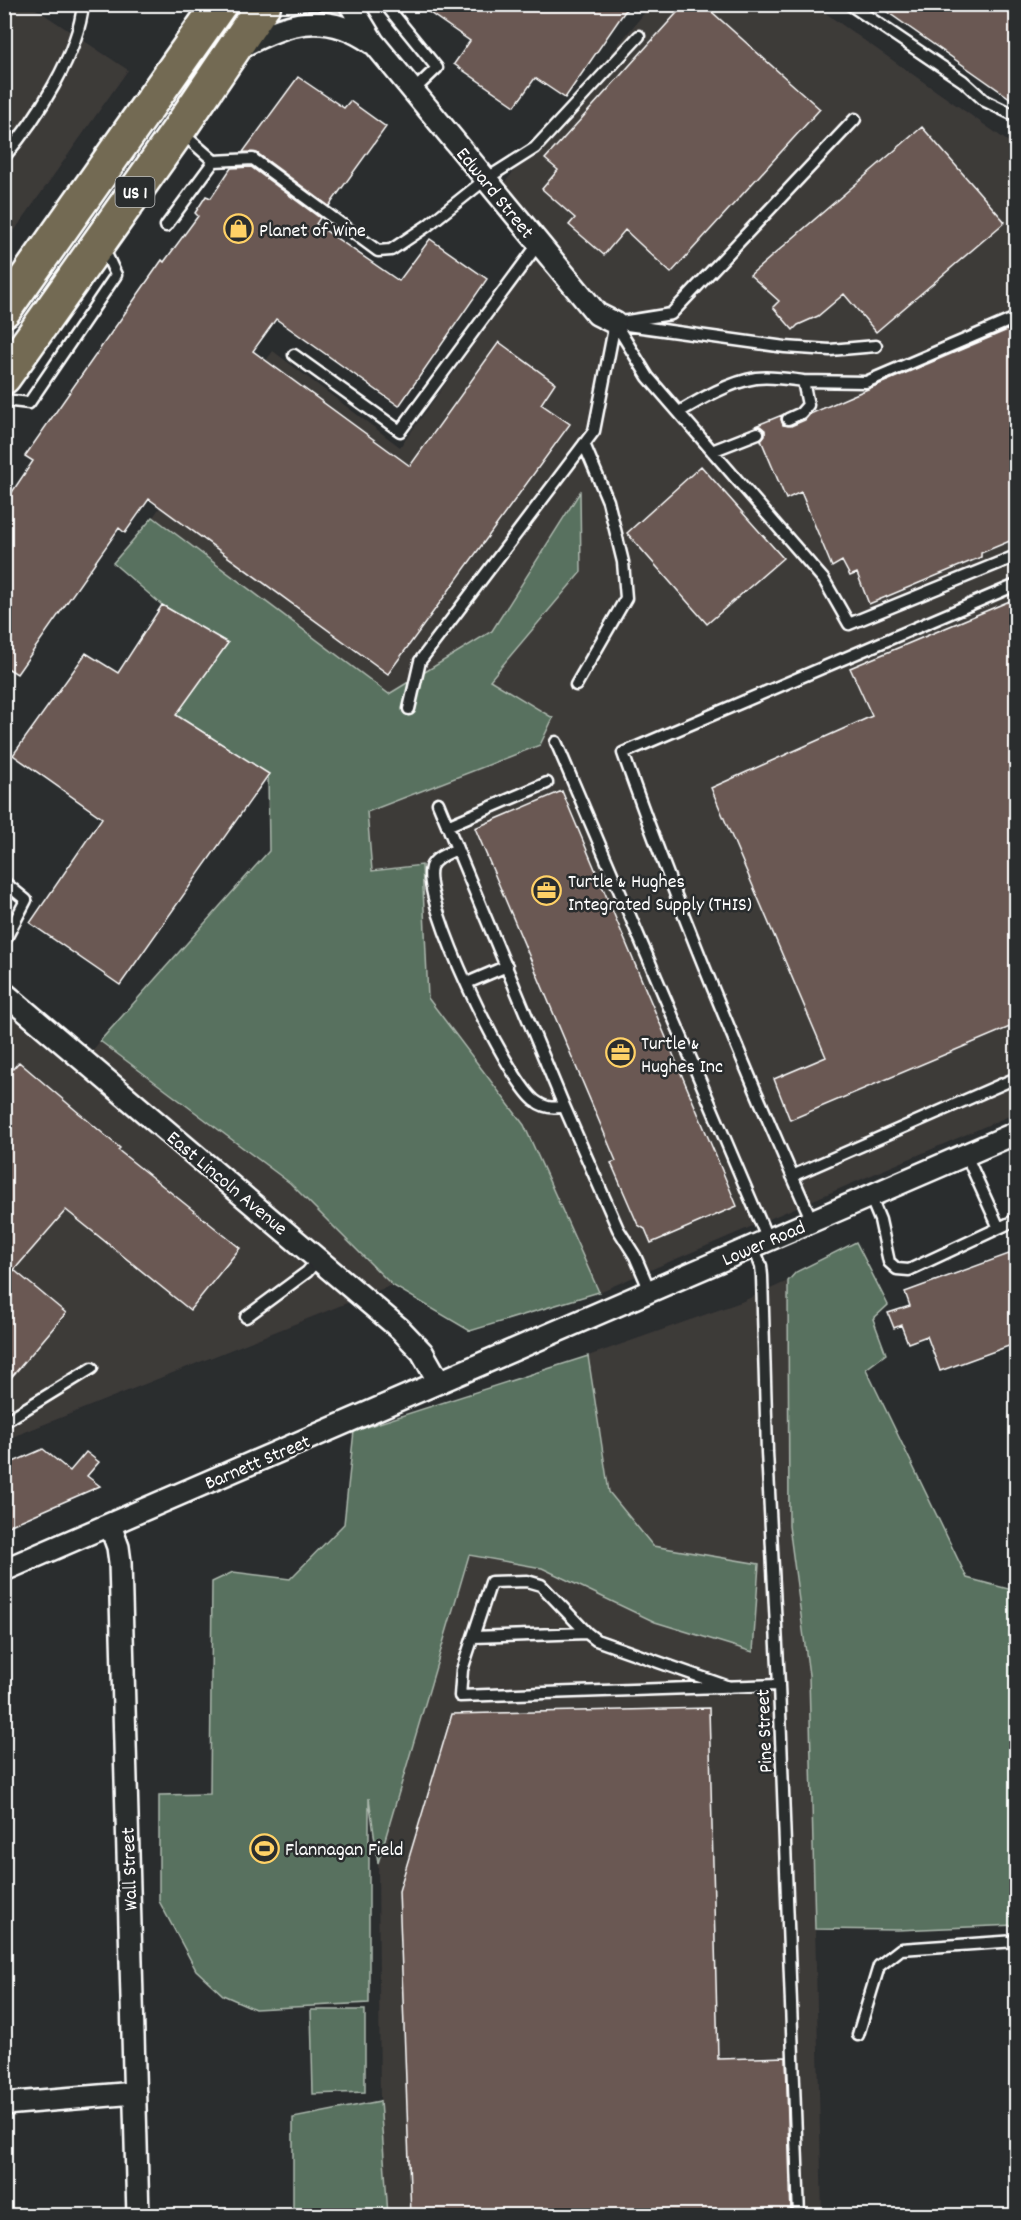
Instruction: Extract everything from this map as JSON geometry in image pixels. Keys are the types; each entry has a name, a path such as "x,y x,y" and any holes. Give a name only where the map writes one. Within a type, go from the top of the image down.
{"highway":[{"name":"US 1","path":"4,310 220,4"},
{"name":"US 1","path":"4,377 178,131 264,4"}],"street":[{"name":"Edward Street","path":"356,7 364,30 486,179 597,314 615,323"},
{"name":"Edward Street","path":"230,53 281,27 301,23 322,23 352,31 384,53"},
{"name":"East Lincoln Avenue","path":"4,993 400,1329 422,1352 439,1382"},
{"name":"Lower Road","path":"510,1352 1017,1133"},
{"name":"Barnett Street","path":"4,1570 510,1352"},
{"name":"Wall Street","path":"110,1525 120,1562 138,2216"},
{"path":"4,2104 135,2093"}],"lane":[{"path":"4,157 26,132 62,69 82,20 83,4"},
{"path":"385,4 436,68 414,90"},
{"path":"849,4 963,81 985,101 1017,116"},
{"path":"178,131 214,161 253,159 378,251 391,250 486,179 535,148 639,36"},
{"path":"615,323 671,314 855,119"},
{"path":"166,226 214,161"},
{"path":"4,400 29,403 116,275 100,241"},
{"path":"294,356 400,431 539,243"},
{"path":"679,412 708,395 754,378 866,382 1017,318"},
{"path":"615,323 785,347 830,350 876,346"},
{"path":"615,323 648,376 824,580 849,624 1017,556"},
{"path":"410,709 420,661 594,431 615,323"},
{"path":"788,419 801,413 808,405 803,381"},
{"path":"712,451 758,433"},
{"path":"576,686 626,598 622,562 608,501 584,444"},
{"path":"812,1221 718,1003 659,855 623,753 1017,585"},
{"name":"Pine Street","path":"556,742 761,1243 766,1452 779,1685 799,2216"},
{"path":"447,826 547,783"},
{"path":"438,803 564,1106 618,1229 636,1256 650,1291"},
{"path":"457,849 435,861 431,870 441,920 476,1006 521,1085 544,1106 553,1108 564,1106"},
{"path":"4,882 26,900 4,942"},
{"path":"467,983 507,966"},
{"path":"792,1176 1017,1078"},
{"path":"966,1155 999,1228"},
{"path":"870,1196 880,1221 889,1262 897,1269 909,1270 1017,1220"},
{"path":"246,1317 307,1272 318,1259"},
{"path":"4,1422 92,1368"},
{"path":"729,1687 604,1643 587,1633 541,1585 527,1581 491,1582 462,1670 460,1696 729,1687 779,1685"},
{"path":"473,1637 587,1633"},
{"path":"858,2035 879,1965 901,1949 1017,1941"}],"shaded area":[{"path":"5,5 30,5 128,70 5,244"},
{"path":"651,5 814,5 1016,147 1016,1113 599,1292 524,1125 428,998 422,865 372,871 367,812 540,745 552,718 490,680 581,572 579,494 492,631 389,694 153,517 273,351 400,447 543,248 500,188"},
{"path":"4,987 87,1058 100,1041 290,1183 392,1285 5,1440"},
{"path":"788,1281 789,1526 809,1675 822,2215 388,2215 380,2101 378,1863 469,1555 542,1567 655,1622 759,1564 653,1546 609,1492 588,1356 741,1302"}],"green space":[{"path":"580,492 581,572 490,680 553,718 540,745 367,812 372,871 422,865 428,998 524,1125 599,1292 470,1331 392,1285 290,1183 100,1041 269,851 268,774 176,715 228,643 162,605 113,563 153,517 389,694 492,631"},
{"path":"856,1242 888,1305 873,1319 886,1354 866,1369 967,1578 1016,1591 1016,1925 898,1930 815,1929 809,1675 789,1526 788,1281 796,1272"},
{"path":"588,1356 609,1492 653,1546 759,1564 753,1652 655,1622 542,1568 469,1555 378,1863 369,1798 369,2003 255,2009 223,1995 196,1970 159,1901 159,1795 210,1794 212,1582 233,1572 290,1579 344,1524 354,1431"},
{"path":"311,2010 365,2010 365,2092 313,2094"},
{"path":"380,2101 388,2215 293,2215 293,2118"}],"building":[{"path":"417,4 630,4 565,98 535,78 515,106 454,64 470,41"},
{"path":"685,4 703,4 820,109 671,273 625,230 604,255 569,225 575,218 542,189 558,170 545,159"},
{"path":"876,4 1017,4 1017,103"},
{"path":"298,77 344,108 350,101 386,127 329,206 257,153 243,152"},
{"path":"922,127 1005,222 876,332 844,294 818,316 798,325 793,330 773,307 779,301 750,275"},
{"path":"251,167 320,218 316,224 399,281 430,239 487,279 399,406 276,319 253,351 410,466 499,342 555,383 541,404 570,424 388,674 149,499 125,533 119,528 17,674 4,666 4,504 33,461 25,456 162,260 164,262 198,216 195,213 206,196 211,198 231,168"},
{"path":"1017,326 1017,538 981,553 981,557 869,604 857,573 850,576 842,561 832,567 801,492 786,499 761,440 765,435 765,430 760,426 755,426 782,415 783,425 791,426 805,420 810,414"},
{"path":"701,466 783,558 707,624 627,533"},
{"path":"1017,598 1017,1024 790,1120 774,1079 826,1057 711,788 872,716 850,668"},
{"path":"162,605 228,643 176,715 269,774 120,985 30,923 102,818 13,755 86,653 118,673"},
{"path":"562,791 737,1206 651,1243 645,1229 638,1225 611,1163 616,1161 475,828"},
{"path":"19,1062 120,1148 118,1150 240,1248 190,1310 66,1210 14,1270 66,1313 4,1386 4,1079"},
{"path":"1017,1251 1017,1343 940,1371 927,1336 908,1343 901,1325 894,1328 888,1313 910,1306 905,1292"},
{"path":"43,1449 70,1471 86,1452 99,1462 87,1476 100,1486 4,1528 4,1466"},
{"path":"709,1708 718,2059 786,2057 791,2216 411,2216 399,1891 452,1714"}],"place":[{"name":"Planet of Wine","path":"238,229"},
{"name":"Turtle & Hughes Integrated Supply (THIS)","path":"547,891"},
{"name":"Turtle & Hughes Inc","path":"620,1053"},
{"name":"Flannagan Field","path":"264,1848"}]}
